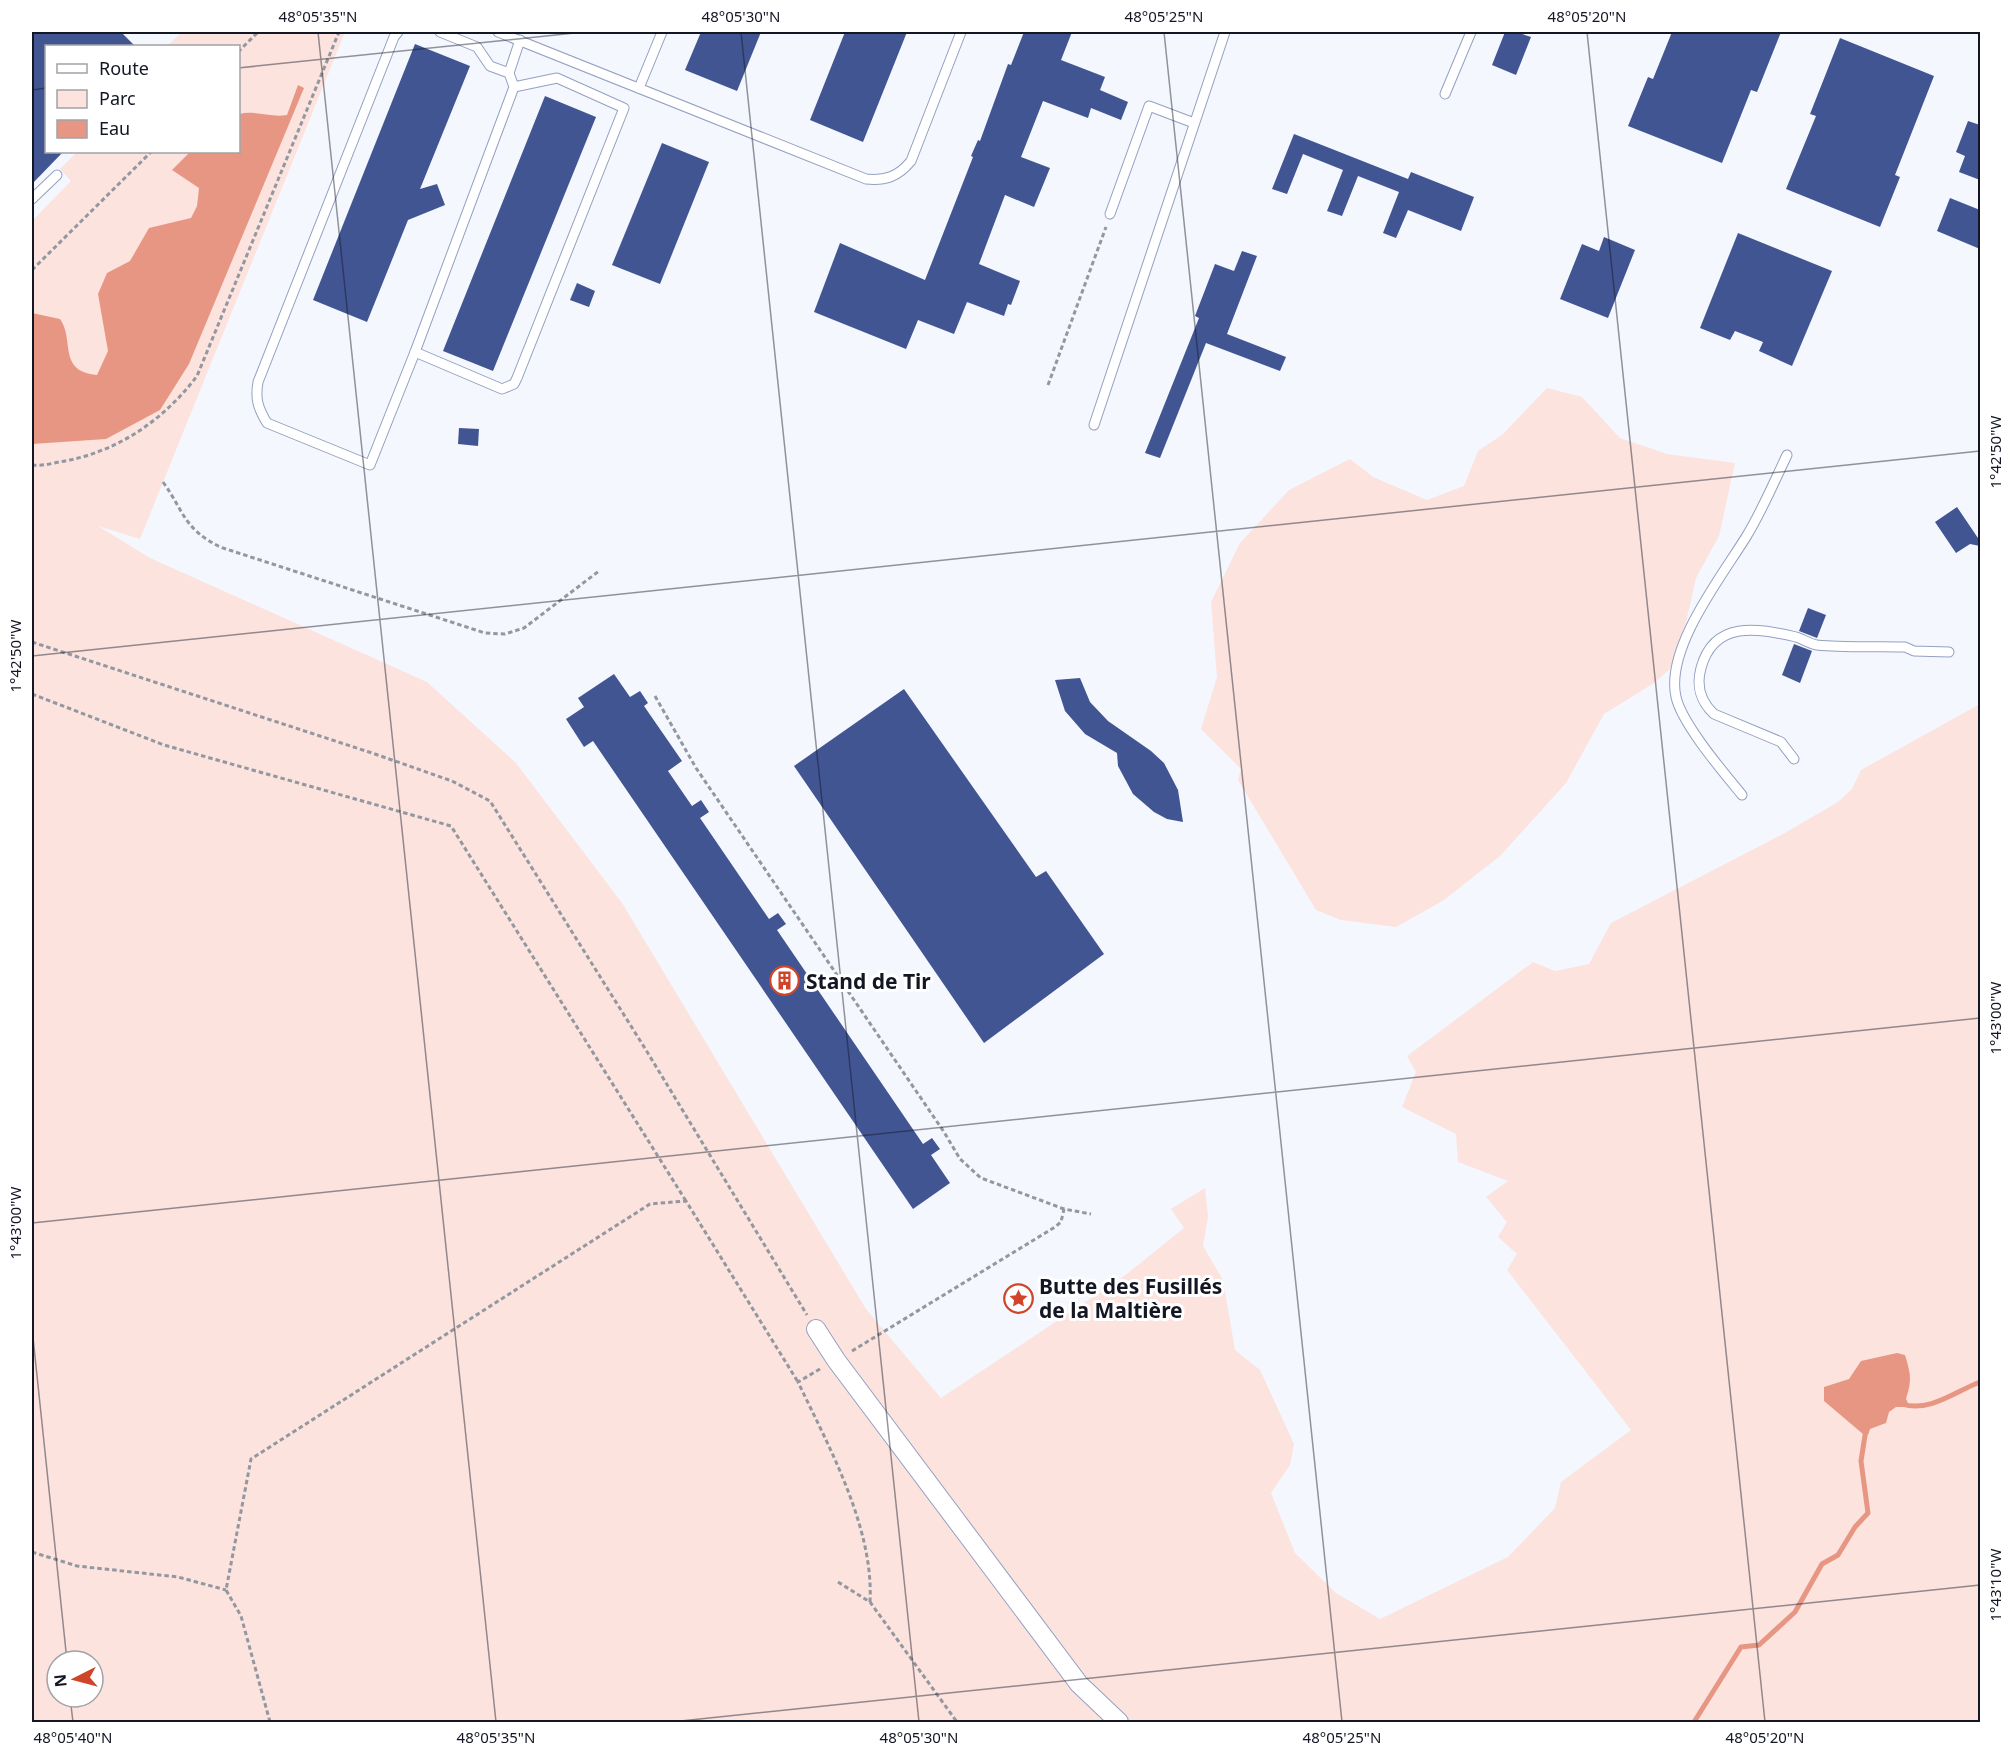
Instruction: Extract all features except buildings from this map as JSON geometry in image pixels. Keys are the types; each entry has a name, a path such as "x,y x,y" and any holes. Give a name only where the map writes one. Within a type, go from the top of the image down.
{"street":[{"path":"816,1329 836,1360 1079,1684 1119,1722"}],"lane":[{"path":"398,32 394,37 258,382 256,396 258,409 267,423 370,465 415,352 514,87 509,73 520,40"},
{"path":"440,32 477,47 490,66 509,73"},
{"path":"498,32 866,179 886,179 904,170 911,162 961,32"},
{"path":"639,88 662,32"},
{"path":"1094,425 1225,32"},
{"path":"1445,94 1472,32"},
{"path":"415,352 495,387 508,388 514,384 624,108 556,78 514,87"},
{"path":"1110,214 1149,106 1194,123"},
{"path":"32,199 57,175"},
{"path":"1742,795 1712,758 1685,716 1676,698 1674,677 1683,647 1708,592 1746,536 1787,455"},
{"path":"1794,759 1781,742 1714,714 1707,707 1698,685 1699,674 1710,648 1721,635 1748,629 1797,638 1815,645 1905,647 1914,651 1949,652"}],"path":[{"path":"240,50 258,32"},
{"path":"32,465 71,460 97,453 143,430 167,411 197,376 339,32"},
{"path":"32,270 150,153"},
{"path":"1048,385 1110,214"},
{"path":"163,482 190,527 201,537 220,547 485,633 505,634 524,628 599,571"},
{"path":"32,642 372,753 452,781 490,801 816,1329"},
{"path":"32,694 164,745 451,826 798,1382 854,1508 867,1560 870,1602"},
{"path":"655,696 696,768 944,1132 960,1159 981,1178 1064,1209 1091,1214"},
{"path":"270,1722 241,1616 226,1590 251,1459 650,1204 686,1201"},
{"path":"798,1382 873,1341 1055,1227 1061,1222 1064,1209"},
{"path":"32,1552 37,1556 77,1566 177,1577 226,1590"},
{"path":"838,1582 870,1602 957,1722"}],"green space":[{"path":"182,32 345,32 140,539 98,526 150,558 427,682 516,763 622,903 866,1309 941,1398 1123,1277 1184,1228 1171,1209 1205,1188 1208,1217 1203,1246 1223,1280 1235,1350 1260,1370 1294,1444 1290,1465 1271,1493 1295,1553 1336,1593 1380,1619 1508,1557 1555,1508 1561,1482 1631,1430 1507,1270 1517,1254 1498,1237 1507,1222 1486,1197 1508,1181 1458,1162 1456,1134 1402,1107 1416,1072 1407,1056 1533,962 1555,971 1589,964 1611,923 1783,834 1838,802 1852,789 1861,770 1980,704 1980,1722 32,1722 32,221 71,181 60,169 76,153 240,153 240,45 168,45"},
{"path":"1547,388 1582,397 1620,438 1667,454 1735,463 1719,536 1696,578 1686,622 1670,669 1654,683 1604,714 1566,783 1500,856 1444,900 1396,927 1341,920 1316,910 1238,780 1241,769 1201,729 1217,677 1211,602 1240,543 1289,490 1350,459 1373,477 1427,500 1464,486 1478,451 1502,435"}],"water":[{"path":"298,85 304,88 189,364 160,410 106,439 32,444 32,313 60,319 64,327 69,353 76,368 97,375 108,351 98,294 107,273 130,261 149,228 191,218 197,206 199,188 172,170 189,153 240,153 240,114 287,115"},
{"path":"1897,1353 1905,1355 1909,1368 1910,1382 1906,1399 1908,1403 1905,1407 1896,1407 1889,1412 1886,1423 1870,1429 1868,1435 1863,1434 1824,1401 1824,1387 1849,1379 1861,1361"}],"waterway":[{"path":"1902,1404 1922,1406 1942,1400 1980,1382"},
{"path":"1694,1722 1741,1647 1759,1645 1795,1612 1822,1564 1838,1555 1855,1527 1868,1513 1861,1461 1866,1429"}],"place":[{"name":"Stand de Tir","path":"785,981"},
{"name":"Butte des Fusillés de la Maltière","path":"1018,1298"}]}
